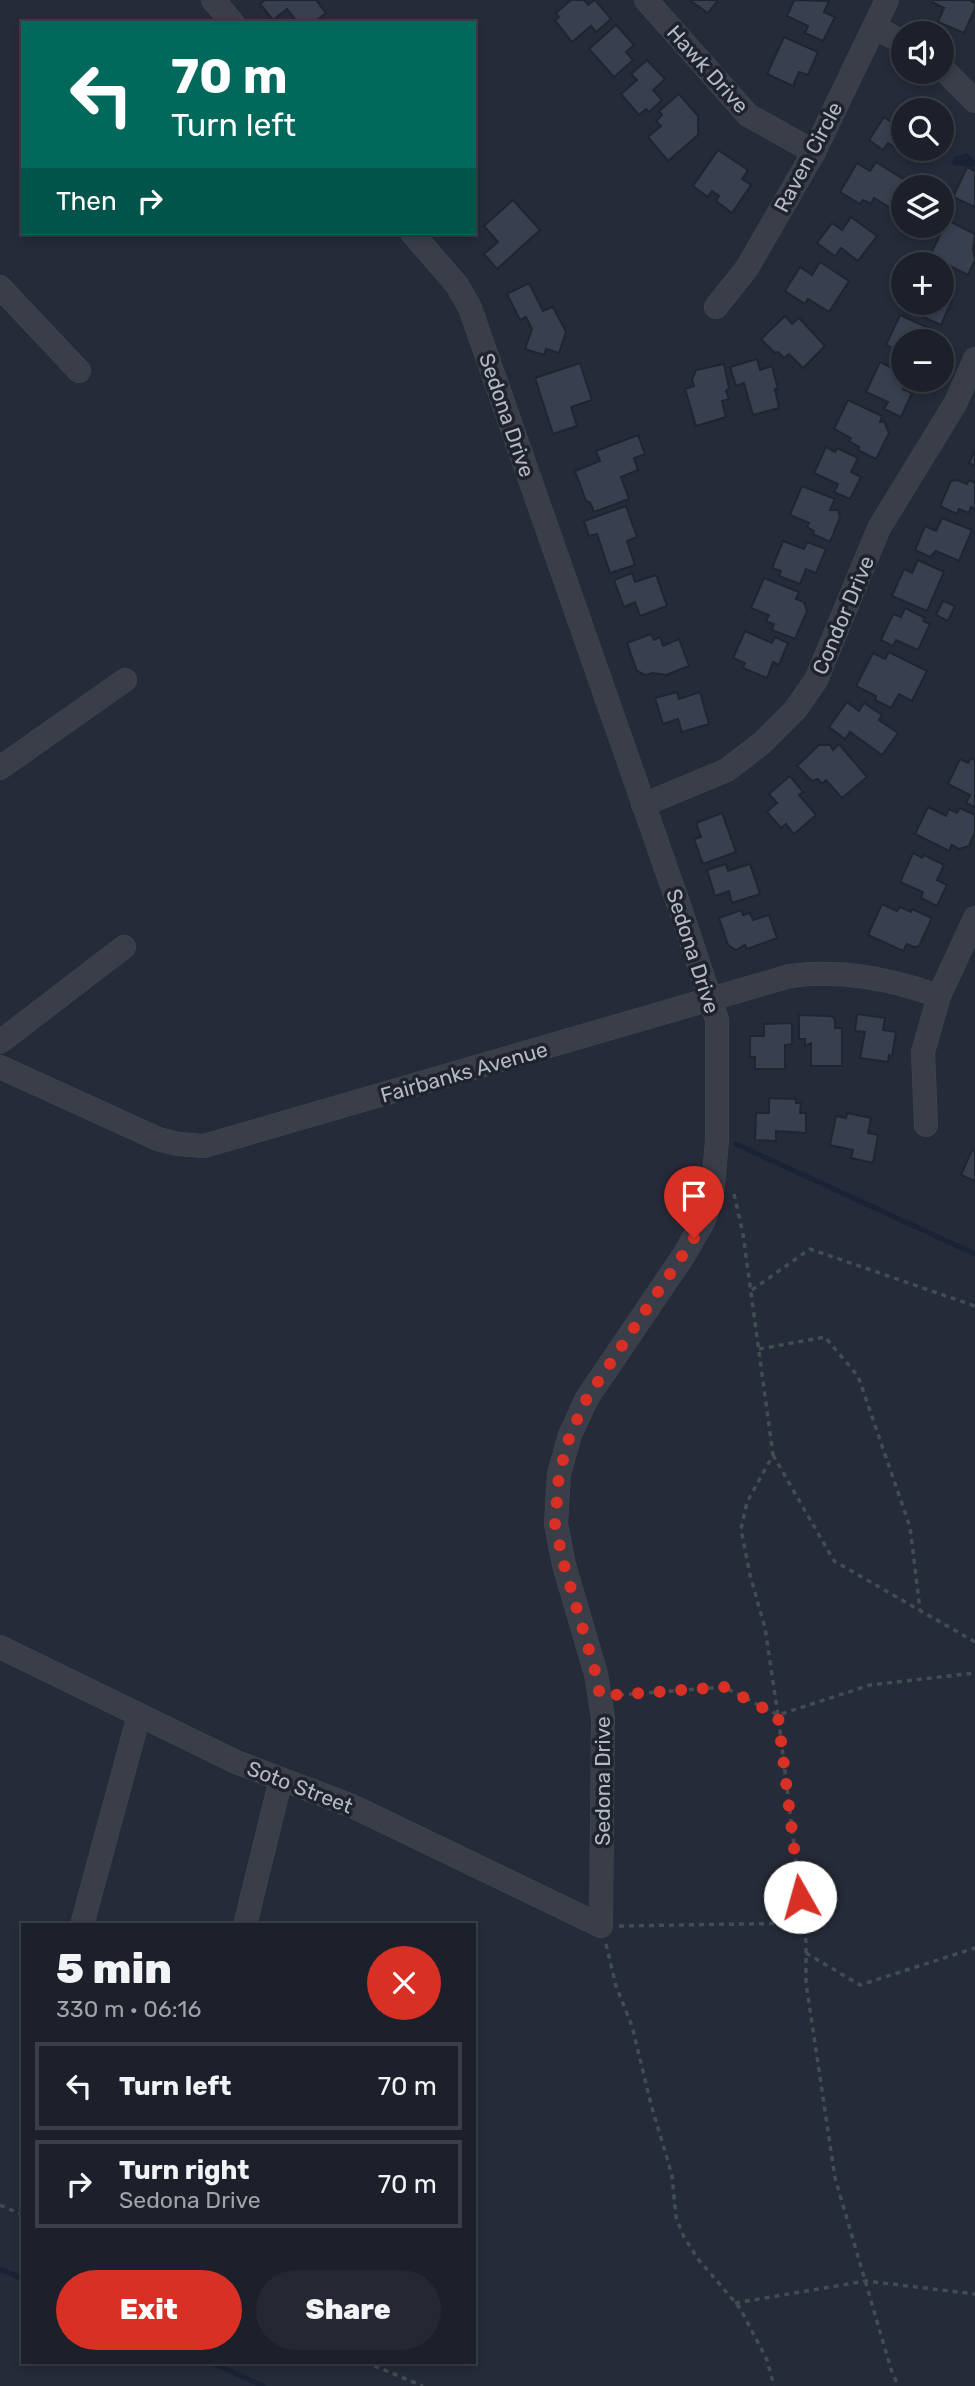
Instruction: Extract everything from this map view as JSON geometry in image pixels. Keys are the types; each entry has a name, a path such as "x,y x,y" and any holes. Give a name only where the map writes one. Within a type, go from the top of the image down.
{"street":[{"path":"213,0 231,21"},
{"name":"Hawk Drive","path":"646,0 748,115 814,152"},
{"name":"Raven Circle","path":"716,307 747,268 814,152 887,0"},
{"path":"875,28 891,36"},
{"path":"954,80 975,101"},
{"name":"Sedona Drive","path":"414,235 457,285 470,308 717,1020 716,1141 712,1196 704,1220 684,1255 587,1398 570,1435 559,1474 555,1524 564,1565 596,1674 603,1717 601,1926"},
{"path":"0,287 79,371"},
{"name":"Condor Drive","path":"643,805 727,770 762,743 795,710 816,680 879,528 955,404 975,359"},
{"path":"0,768 125,680"},
{"path":"926,1125 923,1052 939,996 975,918"},
{"path":"0,1042 124,947"},
{"name":"Fairbanks Avenue","path":"0,1067 158,1139 204,1146 790,976 820,972 881,978 939,996"},
{"name":"Soto Street","path":"0,1647 236,1762 352,1806 601,1926"},
{"path":"83,1923 139,1714"},
{"path":"246,1923 281,1779"}],"path":[{"path":"729,1186 734,1195 743,1234 773,1455 834,1561 975,1642"},
{"path":"751,1291 810,1249 975,1306"},
{"path":"759,1349 825,1337 858,1376 910,1527 920,1610"},
{"path":"773,1455 747,1502 741,1529 765,1628 778,1716 803,1923 806,1983 835,2178 898,2386"},
{"path":"600,1696 724,1687 778,1716 870,1685 975,1673"},
{"path":"774,2386 767,2360 758,2341 735,2303 698,2259 684,2237 676,2217 672,2176 632,2026 616,1986 601,1926 803,1923"},
{"path":"806,1953 860,1985 975,1948"},
{"path":"0,2205 21,2214"},
{"path":"735,2303 866,2281 975,2294"},
{"path":"370,2364 422,2386"}],"water":[{"path":"967,153 975,161 974,167 953,165 955,157"}],"building":[{"path":"265,0 316,0 326,13 316,21 296,21 287,9 273,20 260,4"},
{"path":"571,0 584,0 588,5 595,0 611,19 596,32 591,26 572,42 555,20 559,17 556,13"},
{"path":"689,0 718,0 708,13"},
{"path":"794,0 829,1 824,12 835,17 823,41 805,33 808,26 787,16"},
{"path":"969,0 975,3 964,33 954,29 954,21 938,21 944,8 932,2"},
{"path":"616,25 634,45 626,52 633,60 614,77 589,49"},
{"path":"784,37 818,52 808,75 799,72 793,86 767,74"},
{"path":"647,60 665,79 653,90 662,100 649,112 646,109 639,115 621,94 637,80 631,74"},
{"path":"679,94 698,116 698,135 668,161 648,137 661,126 656,121 662,115 659,111"},
{"path":"884,117 891,122 891,145 888,143 883,150 869,140"},
{"path":"718,150 748,170 742,179 751,185 732,213 716,201 719,196 712,191 708,197 693,186"},
{"path":"876,162 897,175 891,175 891,208 874,198 871,204 863,200 860,204 840,192 857,163 870,171"},
{"path":"967,167 975,171 975,207 954,197"},
{"path":"513,200 540,230 497,269 484,254 498,242 484,226"},
{"path":"851,217 877,236 858,261 841,248 835,256 817,243 832,223 842,230"},
{"path":"954,224 975,234 975,260 968,275 954,268 954,252 932,252 938,238 954,238"},
{"path":"820,262 849,281 829,312 808,299 805,304 785,291 800,267 812,275"},
{"path":"529,283 543,311 553,307 566,332 559,353 546,349 544,355 525,349 532,329 526,317 520,320 507,294"},
{"path":"900,315 931,329 893,329"},
{"path":"924,315 945,315 941,325 923,317"},
{"path":"785,316 792,324 799,318 825,346 803,368 789,354 784,358 778,352 775,353 761,339"},
{"path":"891,334 891,347 886,345"},
{"path":"757,359 760,370 772,366 778,389 775,389 779,408 753,415 744,383 736,386 730,367"},
{"path":"880,362 891,367 891,392 912,393 901,417 884,409 888,402 866,392"},
{"path":"580,363 592,400 571,407 577,426 553,434 535,378"},
{"path":"724,364 729,388 726,391 729,399 722,401 726,417 696,426 685,389 694,386 692,380 696,370"},
{"path":"848,400 882,416 880,422 884,421 889,433 876,459 858,450 859,447 849,441 851,438 834,429"},
{"path":"638,435 645,454 634,458 638,470 621,477 629,499 594,512 590,502 586,501 575,471 600,461 596,451"},
{"path":"826,447 835,452 837,448 858,458 851,472 861,477 850,499 834,492 838,484 814,473"},
{"path":"975,450 975,466 969,463"},
{"path":"969,480 975,483 975,509 971,507 969,513 959,509 957,514 940,506 951,481 967,484"},
{"path":"802,486 835,499 830,510 838,510 840,517 830,542 813,534 814,531 807,527 809,523 790,515"},
{"path":"626,506 637,537 627,541 635,565 610,573 597,534 589,536 584,521"},
{"path":"942,518 972,530 959,561 936,551 930,557 915,550 925,526 936,531"},
{"path":"783,541 804,549 807,542 826,549 816,573 806,569 800,584 779,576 781,571 772,568"},
{"path":"918,560 944,572 927,611 892,596 904,569 912,573"},
{"path":"632,573 635,582 656,575 667,606 640,616 635,602 624,607 614,580"},
{"path":"764,578 799,592 796,599 804,602 807,611 795,639 772,630 774,624 766,621 769,615 751,608"},
{"path":"943,601 955,606 948,621 936,615"},
{"path":"905,608 925,618 923,621 930,624 918,650 896,640 893,646 881,640 893,614 901,617"},
{"path":"745,631 772,643 775,637 788,643 779,665 773,662 767,678 743,668 745,663 733,658"},
{"path":"651,634 654,640 660,637 663,646 679,639 689,666 666,675 645,675 637,671 627,643"},
{"path":"889,652 927,671 912,701 899,694 891,708 875,700 876,696 856,686 873,653 885,659"},
{"path":"677,692 679,699 700,692 709,724 682,732 678,719 663,724 655,698"},
{"path":"847,702 859,711 864,703 882,715 879,720 898,733 882,755 850,732 845,739 829,727"},
{"path":"839,744 867,777 842,798 826,780 822,784 818,779 812,781 797,766 819,745 830,745 833,750"},
{"path":"971,758 975,760 975,807 966,803 970,795 948,784 960,759 968,763"},
{"path":"790,776 803,792 799,795 816,815 794,834 786,824 781,828 767,812 777,803 769,794"},
{"path":"928,807 946,816 949,809 957,813 960,808 975,815 975,832 969,846 959,849 952,845 949,851 915,834"},
{"path":"722,813 736,852 703,864 694,839 701,837 696,823"},
{"path":"913,853 922,858 924,855 944,865 937,880 947,885 937,906 921,898 923,892 900,882"},
{"path":"726,864 728,871 750,864 760,894 732,903 729,891 715,896 707,870"},
{"path":"882,904 897,911 900,907 911,912 912,909 932,918 919,946 907,944 903,951 868,935"},
{"path":"741,910 743,915 750,913 753,920 769,915 777,938 747,949 745,945 736,950 728,945 719,918"},
{"path":"857,1014 885,1018 883,1030 896,1032 892,1056 889,1055 888,1062 860,1058 865,1032 855,1031"},
{"path":"799,1015 831,1016 835,1019 835,1028 842,1028 842,1066 811,1066 811,1043 805,1046 805,1039 799,1039"},
{"path":"792,1023 792,1044 785,1045 785,1069 755,1069 755,1057 750,1057 750,1036 764,1036 764,1024"},
{"path":"769,1098 796,1099 796,1103 801,1103 800,1113 806,1113 806,1133 776,1131 776,1141 755,1140 756,1113 769,1113"},
{"path":"847,1113 871,1118 868,1133 878,1135 873,1163 851,1158 853,1150 830,1145 836,1116 846,1118"},
{"path":"972,1150 975,1151 975,1181 961,1175"}],"waterway":[{"path":"736,1144 975,1254"},
{"path":"0,2269 21,2278"},
{"path":"214,2364 263,2386"}],"route":[{"path":"694,1238 587,1398 570,1435 559,1474 555,1524 600,1696 724,1687 778,1716 800,1897"}]}
